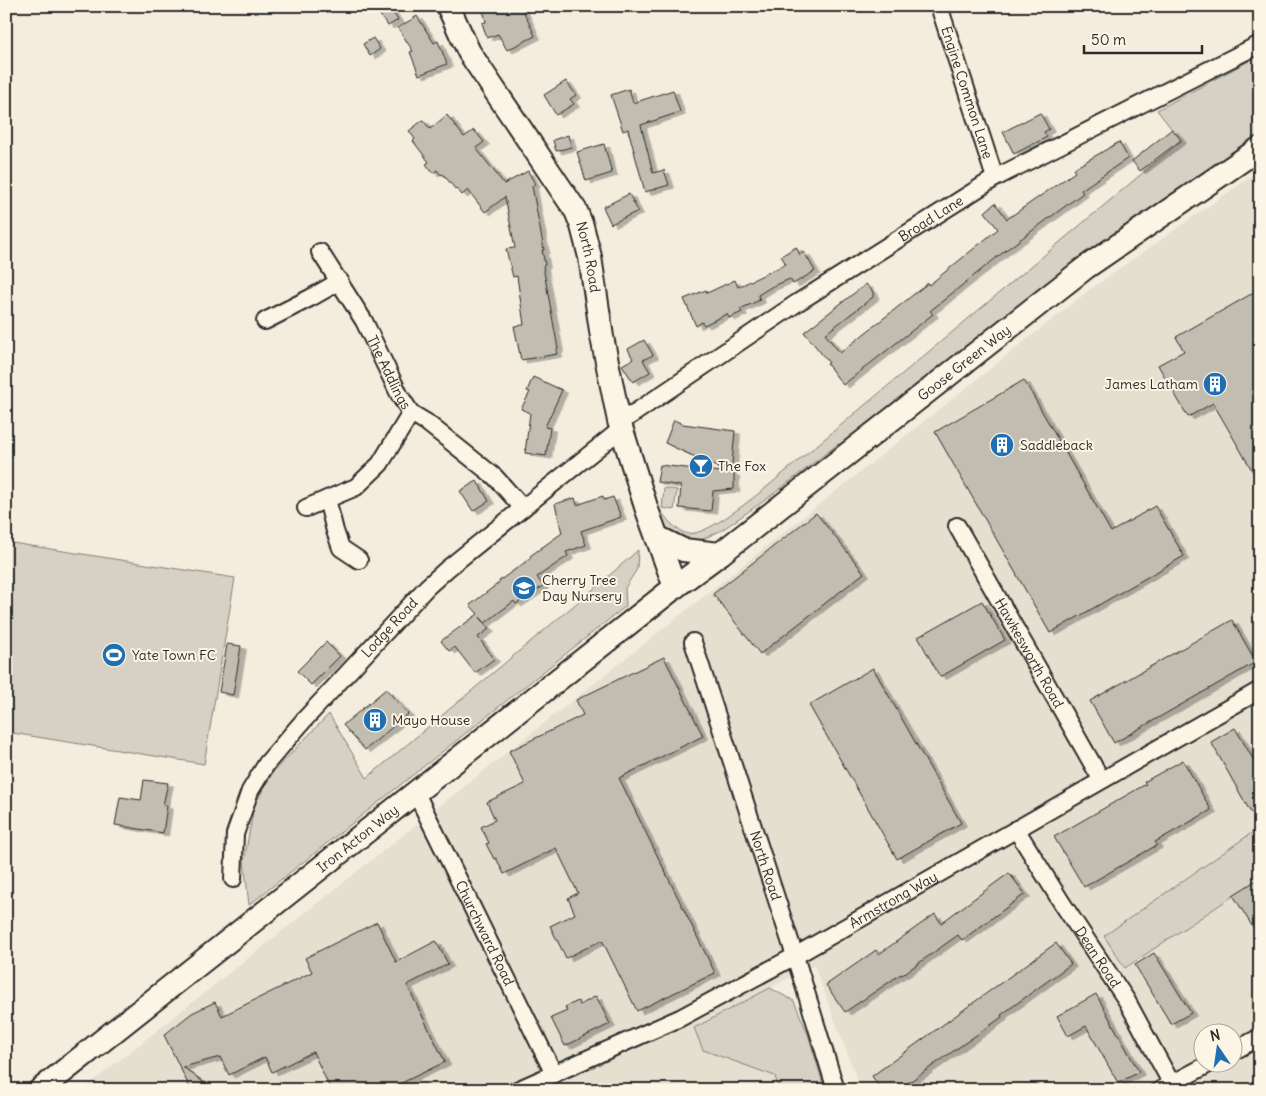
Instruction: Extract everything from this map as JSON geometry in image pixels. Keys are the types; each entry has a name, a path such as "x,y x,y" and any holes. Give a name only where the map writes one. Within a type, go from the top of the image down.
{"main road":[{"name":"North Road","path":"448,6 469,52 576,212 582,226 590,256 602,337 621,426 675,587"},
{"name":"Goose Green Way","path":"675,587 720,554 1085,268 1260,148"},
{"path":"657,537 683,550 720,554"},
{"name":"Iron Acton Way","path":"40,1090 675,587"}],"street":[{"name":"Engine Common Lane","path":"939,6 995,178"},
{"name":"Broad Lane","path":"621,426 627,418 797,303 995,178 1205,70 1260,44"},
{"name":"The Addlings","path":"320,252 364,321 410,413 426,422 494,477 523,508"},
{"path":"265,321 312,298 340,281"},
{"path":"306,508 356,487 380,464 410,413"},
{"name":"Lodge Road","path":"233,878 235,834 250,791 267,763 304,720 427,587 615,434 621,426"},
{"path":"327,498 341,548 359,560"},
{"name":"Hawkesworth Road","path":"957,526 1101,780"},
{"name":"North Road","path":"693,642 795,956 836,1090"},
{"name":"Armstrong Way","path":"517,1090 680,1018 795,956 1260,690"},
{"name":"Churchward Road","path":"416,793 554,1074"},
{"name":"Dean Road","path":"1016,829 1127,1001 1169,1087"},
{"path":"1244,1046 1260,1037"},
{"path":"1169,1087 1194,1073"}],"shaded area":[{"path":"1260,55 1260,135 1206,171 1101,247 845,445 838,444 768,498 722,530 703,539 689,541 671,535 665,527 660,510 677,529 685,533 693,533 703,531 725,518 762,491 1181,141 1157,110"},
{"path":"1260,170 1260,827 1104,936 1125,968 1260,878 1260,1090 861,1090 814,965 694,1028 703,1050 775,1076 779,1090 82,1090 1092,288"},
{"path":"664,488 677,490 674,510 662,508"},
{"name":"Yate Town FC","path":"6,542 235,578 204,764 6,732"},
{"path":"638,550 637,569 625,588 626,606 249,905 244,861 254,806 273,772 329,714 367,778"},
{"path":"1260,827 1260,878 1125,968 1104,936"},
{"path":"770,988 794,1001 808,1034 825,1090 779,1090 775,1076 703,1050 694,1028"}],"building":[{"path":"482,6 521,6 535,36 507,50 498,34 487,38 482,23 486,22"},
{"path":"390,8 398,20 388,26 380,15"},
{"path":"417,16 434,43 438,41 447,64 419,75 410,52 413,51 398,28"},
{"path":"373,38 380,49 370,56 363,44"},
{"path":"566,81 576,95 570,99 574,104 556,115 544,95"},
{"path":"629,89 633,103 673,90 680,112 641,125 653,173 664,170 669,185 645,192 628,129 623,131 611,95"},
{"path":"1040,113 1049,129 1044,132 1047,137 1014,154 1003,132"},
{"path":"447,115 464,137 474,130 484,142 476,148 504,184 528,171 535,184 532,186 544,250 542,250 545,265 543,266 558,349 556,350 557,354 521,360 514,326 524,325 517,276 513,277 506,249 515,248 505,197 485,212 468,190 462,195 443,174 441,175 437,170 433,173 426,164 429,162 413,141 415,139 409,131 423,120 430,129"},
{"path":"1172,129 1181,140 1140,171 1132,161"},
{"path":"568,135 571,147 556,151 553,140"},
{"path":"1119,142 1128,158 1081,190 1083,193 1006,250 930,311 933,314 843,385 827,364 829,363 804,332 866,284 873,292 873,297 825,334 840,353 998,229 985,212 995,203 1007,219 1075,172 1073,169"},
{"path":"604,144 612,173 586,181 577,152"},
{"path":"629,194 638,211 611,224 603,207"},
{"path":"796,247 800,255 804,252 815,271 793,284 790,279 771,287 758,295 760,300 740,309 742,312 729,318 727,314 704,325 702,322 696,326 684,299 706,290 707,293 735,280 738,287 786,264 781,256"},
{"name":"James Latham","path":"1260,289 1260,484 1213,403 1188,417 1158,365 1184,351 1176,337"},
{"path":"644,340 653,355 643,360 650,372 633,382 622,365 633,359 628,349"},
{"path":"533,377 562,390 545,427 550,428 546,456 525,453 530,413 521,409 530,392 527,391"},
{"path":"1024,380 1111,532 1155,506 1184,556 1050,633 935,432"},
{"name":"The Fox","path":"674,420 683,424 735,431 731,474 734,473 734,489 713,491 711,511 679,508 681,486 657,482 660,465 730,473 665,443"},
{"path":"477,481 489,501 473,511 460,491"},
{"path":"603,496 604,500 613,497 621,517 581,531 586,545 566,552 568,556 537,577 543,586 516,604 514,601 485,623 480,617 489,629 478,637 494,659 475,673 455,647 449,651 441,641 478,614 470,605 531,558 530,556 562,533 555,504 575,498 577,505"},
{"path":"816,513 864,573 760,654 713,594"},
{"path":"982,601 1005,640 940,677 918,637"},
{"path":"1232,620 1256,662 1114,743 1090,701"},
{"path":"326,642 340,656 311,685 297,671"},
{"path":"227,644 241,646 233,695 219,692"},
{"path":"664,657 703,736 619,778 715,973 637,1011 602,940 566,958 550,926 575,914 568,898 578,893 556,848 504,874 486,844 489,843 481,827 495,820 487,802 525,784 509,751 583,715 576,700"},
{"path":"873,668 961,823 897,859 809,705"},
{"name":"Mayo House","path":"386,689 408,714 365,750 343,725"},
{"path":"1235,728 1260,771 1260,808 1251,813 1211,742"},
{"path":"1183,760 1211,810 1155,842 1157,845 1084,887 1054,837 1146,784 1144,782"},
{"path":"144,780 168,783 163,805 167,806 163,833 115,825 120,797 141,800"},
{"path":"1009,873 1025,894 962,940 958,935 902,975 845,1012 826,985 876,950 879,954 935,914 941,923"},
{"path":"1260,878 1260,939 1233,895"},
{"path":"377,922 396,962 436,941 448,964 407,985 445,1062 387,1090 331,1090 313,1052 272,1072 265,1057 229,1075 220,1057 183,1067 214,1090 191,1090 164,1035 192,1013 215,1002 222,1016 312,972 305,958"},
{"path":"1056,943 1071,964 1001,1015 1002,1017 898,1090 881,1090 872,1076"},
{"path":"1154,953 1191,1013 1171,1024 1135,965"},
{"path":"1096,994 1139,1072 1118,1083 1086,1026 1068,1036 1057,1016"},
{"path":"596,996 610,1024 565,1046 551,1018 567,1011 565,1007 578,1001 580,1005"}],"place":[{"name":"James Latham","path":"1215,384"},
{"name":"Saddleback","path":"1002,445"},
{"name":"The Fox","path":"701,466"},
{"name":"Cherry Tree Day Nursery","path":"524,588"},
{"name":"Yate Town FC","path":"114,655"},
{"name":"Mayo House","path":"375,720"}]}
